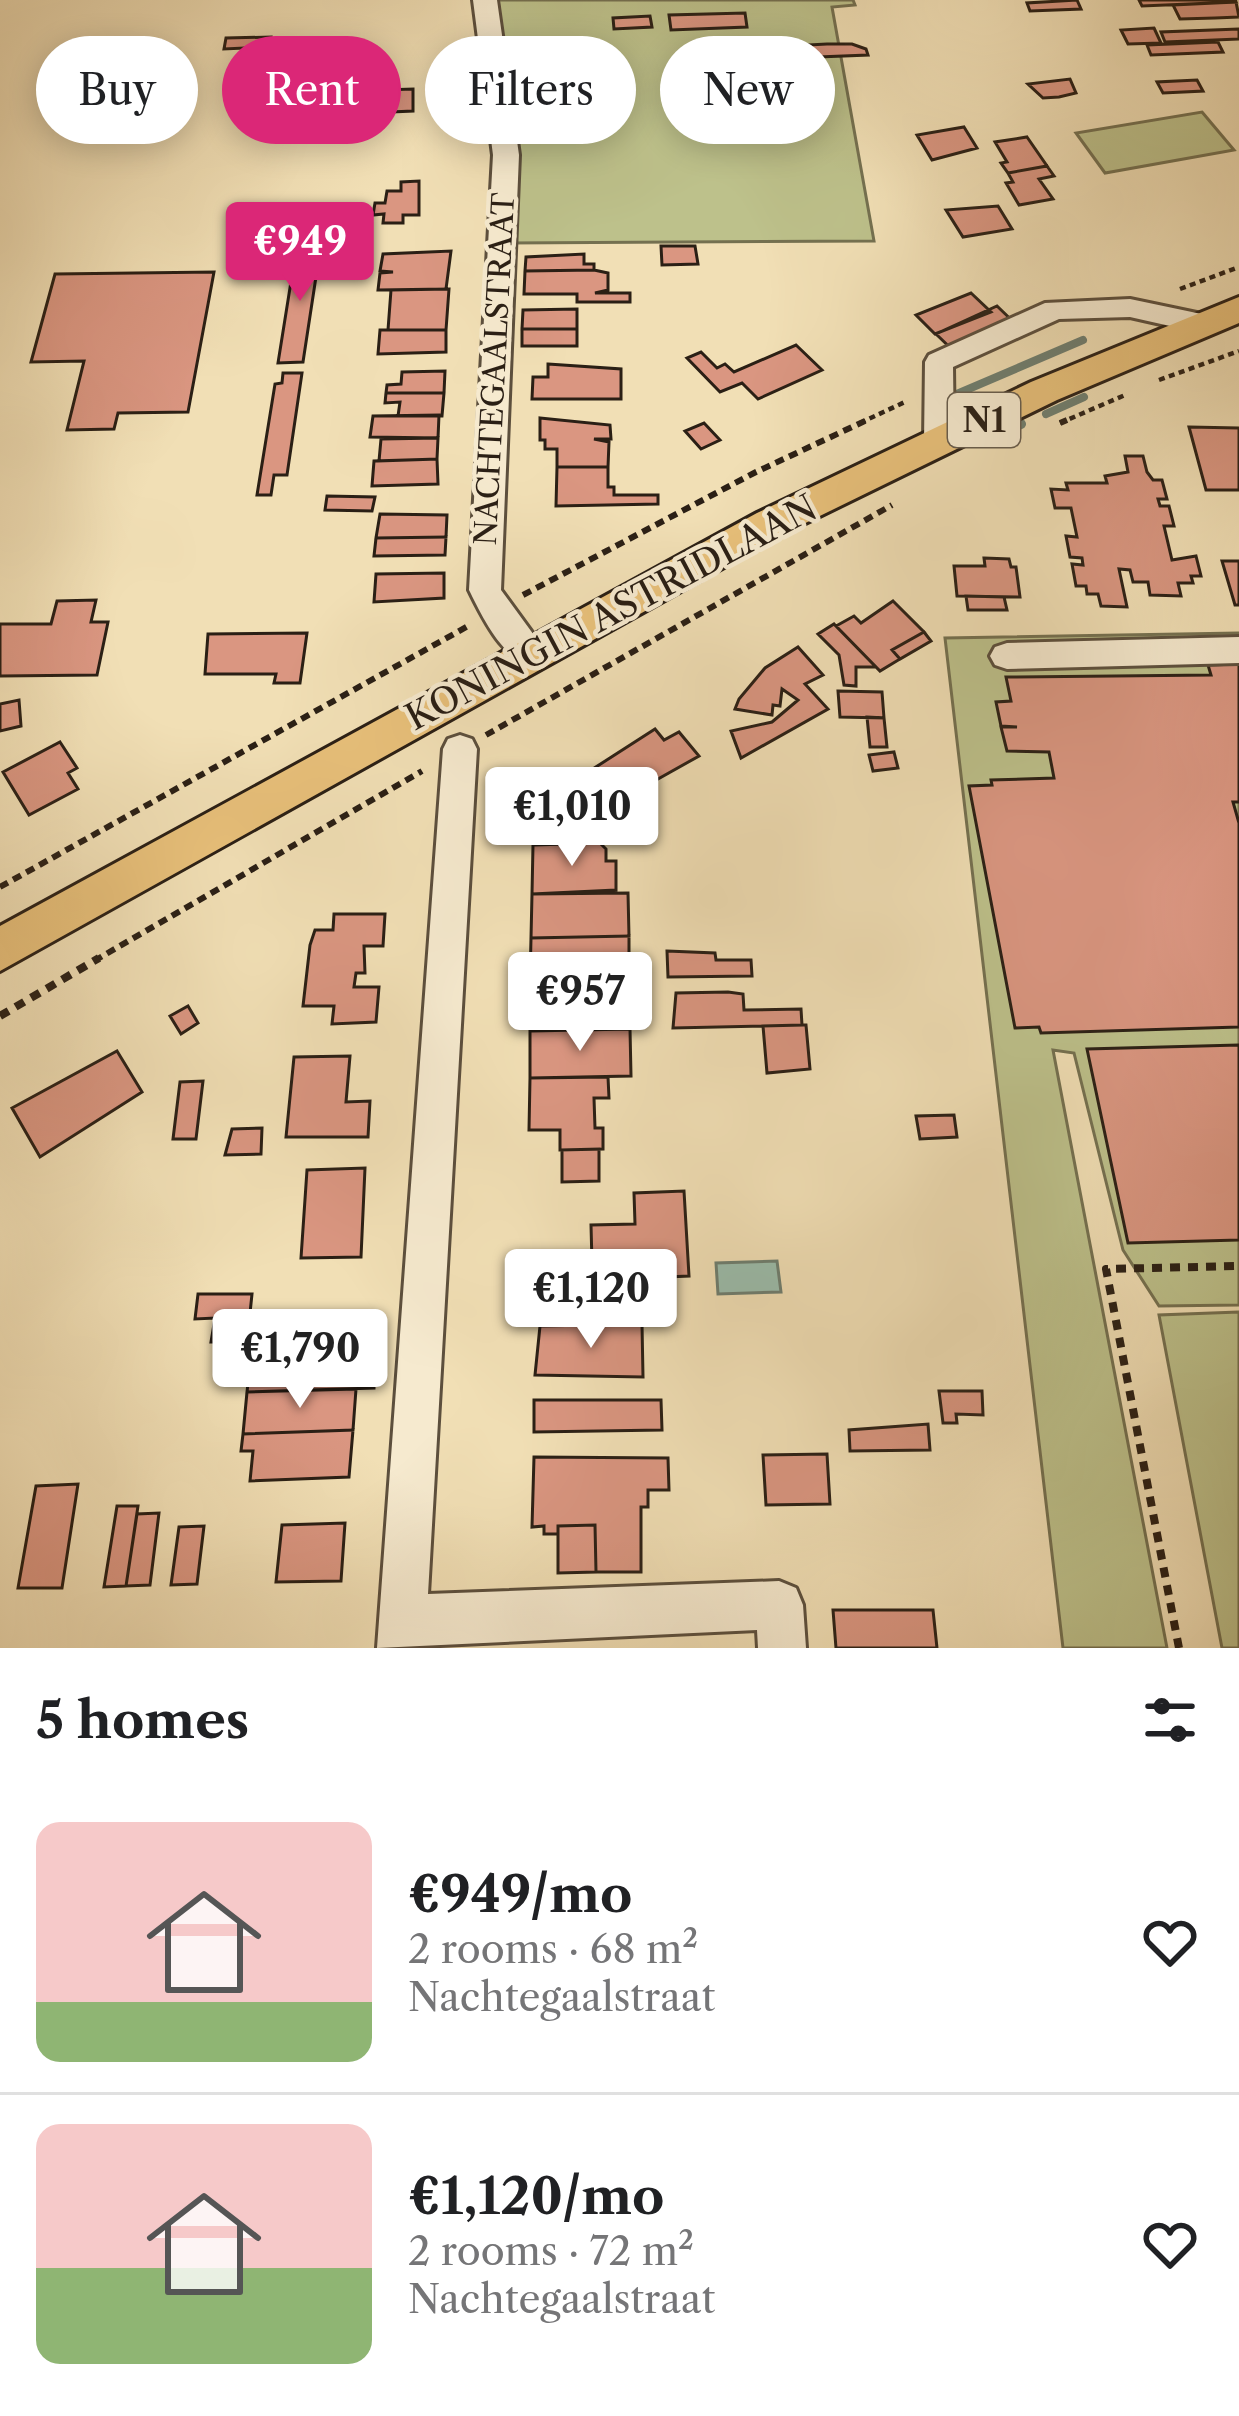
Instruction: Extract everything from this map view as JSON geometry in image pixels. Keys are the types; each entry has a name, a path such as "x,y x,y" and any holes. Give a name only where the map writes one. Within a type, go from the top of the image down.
{"main road":[{"name":"KONINGIN ASTRIDLAAN","path":"0,950 771,523 939,442 1239,309"}],"street":[{"name":"NACHTEGAALSTRAAT","path":"485,0 506,155 485,590 495,610"},
{"path":"939,442 939,362 1055,310 1130,308 1201,323"},
{"path":"495,610 530,653"},
{"path":"1007,656 1239,650"},
{"path":"460,749 402,1634 779,1605 782,1648"}],"path":[{"path":"1130,308 1239,267"},
{"path":"1046,429 1239,351"},
{"path":"0,887 396,670 495,610 756,472 941,385"},
{"path":"0,1016 902,499"},
{"path":"1179,1648 1106,1269 1239,1266"}],"green space":[{"path":"498,0 853,0 855,5 832,7 874,241 510,243 513,144 636,144 636,36 503,36"},
{"path":"1202,112 1234,150 1105,173 1076,133"},
{"path":"1239,633 1239,1305 1159,1306 1123,1250 1074,1053 1053,1050 1167,1648 1063,1648 945,638"},
{"path":"1239,1312 1239,1648 1222,1648 1159,1315"}],"shaded area":[{"path":"777,1261 781,1292 718,1294 716,1263"}],"building":[{"path":"1077,0 1081,9 1030,11 1027,3"},
{"path":"1139,0 1235,0 1236,2 1142,6"},
{"path":"1236,2 1239,17 1180,19 1173,5"},
{"path":"745,13 747,27 671,30 669,15"},
{"path":"650,16 652,27 614,29 613,18"},
{"path":"1154,28 1161,43 1128,44 1121,30"},
{"path":"1239,29 1239,39 1165,42 1161,32"},
{"path":"1218,42 1223,52 1151,55 1147,45"},
{"path":"835,44 852,44 866,49 868,55 835,56"},
{"path":"1070,79 1076,93 1059,97 1043,98 1028,84"},
{"path":"1197,80 1203,91 1163,93 1157,82"},
{"path":"401,89 413,89 413,111 401,112"},
{"path":"964,127 977,148 932,160 917,135"},
{"path":"1027,137 1047,166 1008,173 995,142"},
{"path":"1047,166 1054,176 1039,179 1053,199 1019,205 1006,183 1013,182 1008,173"},
{"path":"419,181 419,215 403,215 403,223 383,223 384,214 373,215 375,203 385,203 387,191 401,191 401,182"},
{"path":"998,206 1012,229 963,237 946,210"},
{"path":"297,244 321,244 303,362 278,363"},
{"path":"661,246 695,246 698,264 662,265"},
{"path":"451,251 446,289 378,290 380,273 393,272 380,271 383,254"},
{"path":"584,254 584,264 594,264 594,270 525,271 526,257"},
{"path":"525,271 608,273 608,290 595,293 630,293 630,302 577,302 577,294 524,294"},
{"path":"214,272 188,412 118,413 114,429 67,430 84,361 31,362 55,274"},
{"path":"449,289 446,330 388,330 391,290"},
{"path":"971,293 991,312 935,334 916,315"},
{"path":"997,306 1026,334 963,360 936,334"},
{"path":"577,309 577,329 522,329 523,310"},
{"path":"522,329 577,329 577,346 522,346"},
{"path":"380,330 446,330 446,352 378,354"},
{"path":"796,345 822,370 758,399 742,383 720,392 687,358 701,352 717,368 725,364 734,372"},
{"path":"548,364 621,369 621,399 532,399 533,377 548,377"},
{"path":"445,371 444,393 386,393 387,385 401,384 402,372"},
{"path":"283,373 302,373 287,475 274,475 271,495 257,495 275,384 282,383"},
{"path":"386,393 444,393 442,416 398,416 400,402 385,403"},
{"path":"439,415 438,438 370,437 373,416"},
{"path":"540,418 610,425 611,439 594,439 609,442 608,467 557,467 557,449 545,449 545,440 540,440"},
{"path":"704,423 720,440 701,449 685,431"},
{"path":"1189,427 1239,428 1239,490 1206,490"},
{"path":"438,438 437,459 379,461 381,439"},
{"path":"1125,456 1143,456 1153,480 1162,480 1167,499 1158,499 1160,506 1169,506 1174,526 1164,526 1172,560 1196,556 1201,576 1191,576 1193,583 1178,583 1181,596 1150,595 1148,582 1133,582 1130,570 1119,569 1127,607 1101,606 1098,594 1087,594 1086,586 1076,586 1072,564 1083,565 1082,558 1070,557 1066,536 1077,537 1071,508 1055,508 1051,489 1068,490 1066,483 1107,483 1105,476 1128,472"},
{"path":"437,459 438,484 372,486 374,461"},
{"path":"557,467 608,467 608,487 614,487 614,495 658,495 658,504 556,506"},
{"path":"327,496 375,497 372,511 325,510"},
{"path":"380,514 447,515 446,537 376,538"},
{"path":"446,537 445,555 374,556 376,538"},
{"path":"984,558 1009,559 1011,567 1016,567 1020,597 957,596 954,566 985,566"},
{"path":"1222,561 1239,561 1239,605 1235,605"},
{"path":"444,573 444,598 374,602 376,574"},
{"path":"966,596 1004,597 1007,610 968,610"},
{"path":"96,600 91,622 108,622 97,675 0,676 0,624 51,624 57,601"},
{"path":"893,601 924,632 892,650 900,659 880,671 836,626 854,616 861,623"},
{"path":"834,624 876,667 856,667 856,686 844,685 839,655 818,634"},
{"path":"924,632 931,641 900,659 892,650"},
{"path":"307,633 300,683 274,683 276,674 205,674 208,634"},
{"path":"798,647 823,675 805,684 828,709 741,758 731,731 772,722 798,700 782,689 780,706 773,705 772,715 735,709 739,699 765,668"},
{"path":"1239,664 1239,802 1233,802 1239,823 1239,1027 1041,1033 1039,1027 1015,1028 969,786 992,785 991,780 1054,778 1049,752 1007,751 1001,727 1017,727 1001,726 996,702 1011,701 1006,677 1211,675 1208,665"},
{"path":"838,691 882,692 884,718 840,717"},
{"path":"19,700 21,726 0,731 0,704"},
{"path":"867,717 884,718 887,747 870,747"},
{"path":"655,729 664,740 679,732 699,756 626,797 620,791 605,800 585,774"},
{"path":"60,742 77,768 68,773 78,789 29,815 3,772"},
{"path":"894,752 898,768 873,771 869,755"},
{"path":"585,774 605,800 586,811 571,781"},
{"path":"600,843 606,849 606,861 616,861 616,890 532,894 533,845"},
{"path":"628,893 629,936 531,938 532,894"},
{"path":"334,914 385,914 383,946 364,946 365,973 356,973 354,987 379,987 376,1022 332,1024 334,1006 303,1006 315,930 333,930"},
{"path":"629,936 629,978 530,981 531,938"},
{"path":"667,951 715,953 716,960 751,960 752,976 668,977"},
{"path":"605,979 606,1004 595,1004 595,1029 530,1031 530,981"},
{"path":"676,993 743,994 744,1010 801,1009 802,1025 673,1028"},
{"path":"188,1006 198,1023 181,1034 170,1016"},
{"path":"806,1025 810,1069 767,1073 763,1026"},
{"path":"630,1029 631,1076 530,1078 530,1031"},
{"path":"1239,1045 1239,1240 1128,1243 1087,1049"},
{"path":"117,1051 142,1092 40,1157 12,1108"},
{"path":"350,1056 346,1102 370,1101 368,1137 286,1137 294,1057"},
{"path":"608,1077 609,1098 594,1098 595,1128 603,1128 603,1149 560,1150 560,1130 529,1130 530,1078"},
{"path":"203,1081 196,1139 173,1139 180,1082"},
{"path":"954,1115 957,1137 920,1139 916,1116"},
{"path":"262,1128 261,1154 225,1155 232,1129"},
{"path":"599,1149 599,1181 562,1182 562,1150"},
{"path":"365,1168 361,1257 301,1258 307,1170"},
{"path":"684,1191 689,1276 619,1279 618,1262 592,1263 591,1225 635,1224 634,1193"},
{"path":"198,1294 252,1294 247,1342 211,1342 215,1318 195,1319"},
{"path":"642,1324 643,1377 535,1375 540,1326"},
{"path":"350,1327 374,1331 375,1327 374,1388 247,1392 252,1349 308,1352 310,1331"},
{"path":"356,1389 353,1430 243,1434 247,1392"},
{"path":"939,1391 982,1391 983,1415 956,1414 957,1423 943,1423"},
{"path":"534,1400 661,1400 662,1430 534,1432"},
{"path":"928,1424 930,1450 850,1451 849,1430"},
{"path":"353,1430 349,1477 250,1481 253,1451 241,1451 243,1434"},
{"path":"827,1454 830,1504 766,1505 763,1455"},
{"path":"534,1457 668,1458 669,1490 648,1490 648,1507 641,1507 641,1572 596,1572 595,1525 558,1526 558,1534 544,1534 544,1526 532,1527"},
{"path":"78,1484 62,1588 18,1588 36,1486"},
{"path":"117,1506 138,1506 126,1586 104,1587"},
{"path":"159,1513 150,1585 126,1586 137,1514"},
{"path":"345,1523 341,1581 276,1582 282,1525"},
{"path":"595,1525 596,1572 558,1573 558,1526"},
{"path":"204,1526 197,1584 171,1585 179,1527"},
{"path":"833,1610 933,1610 937,1648 836,1648"}],"waterway":[{"path":"945,399 1083,340"},
{"path":"1046,414 1084,397"},
{"path":"979,443 1021,424"}]}
